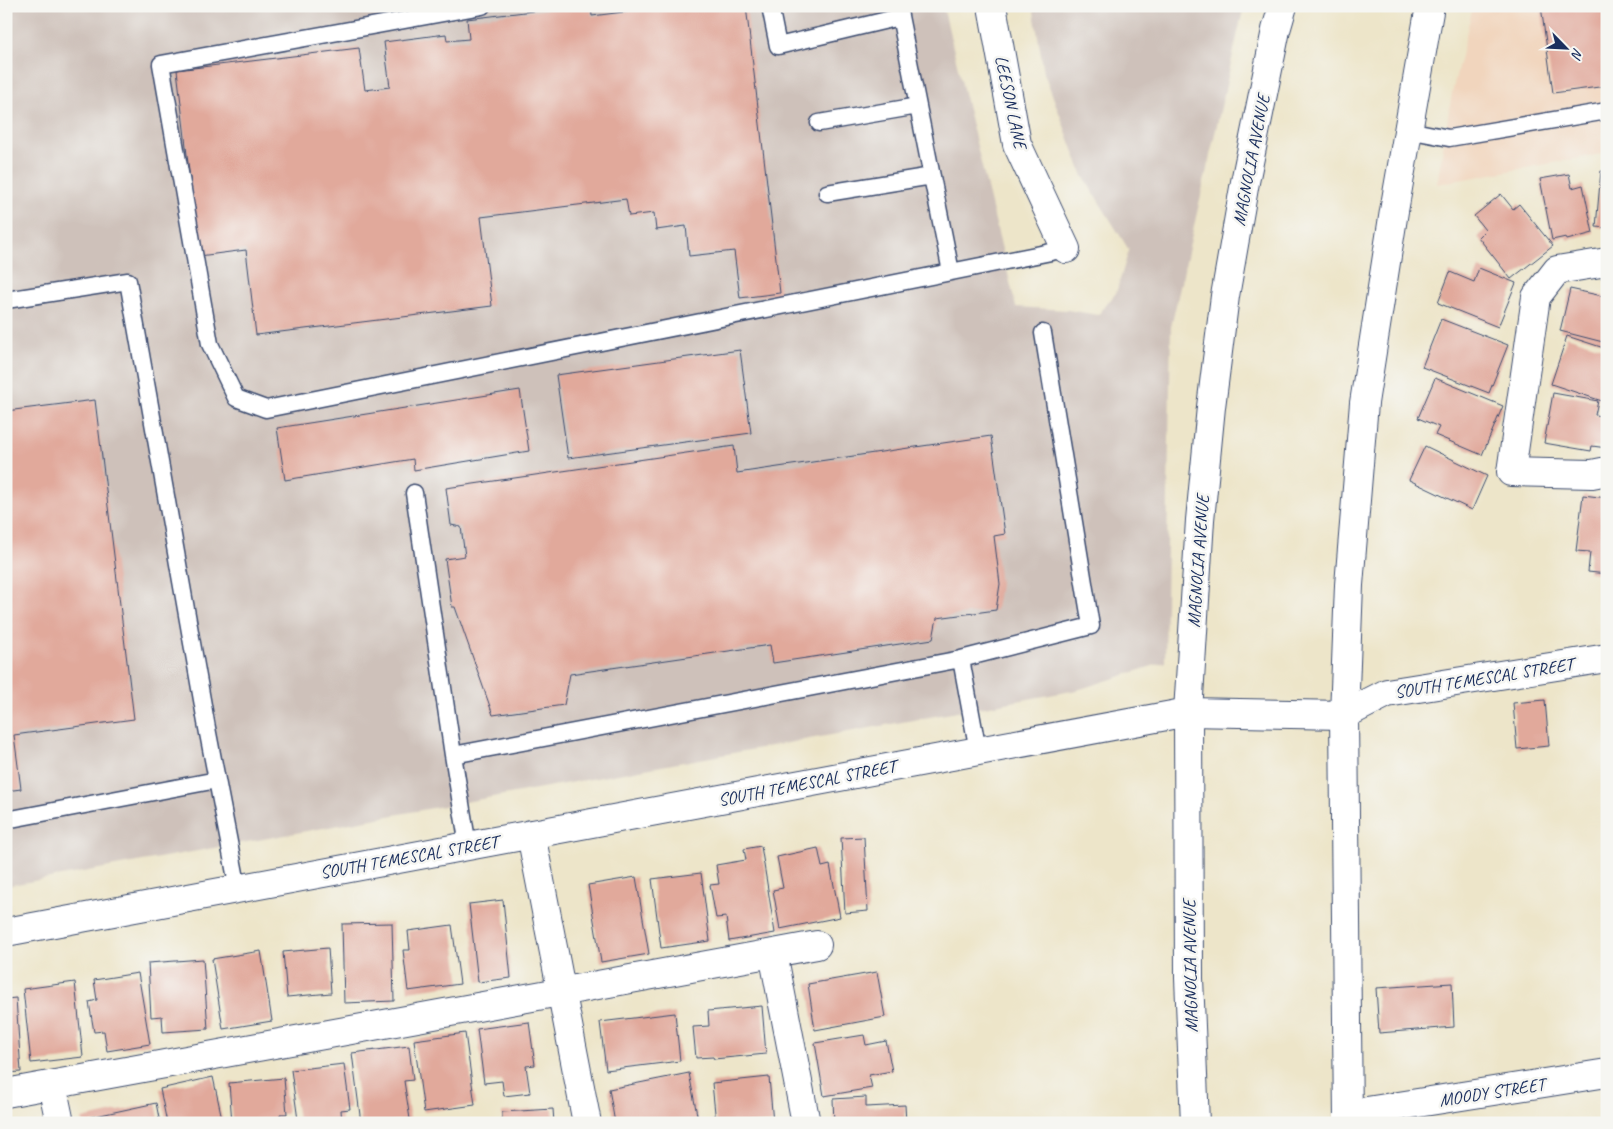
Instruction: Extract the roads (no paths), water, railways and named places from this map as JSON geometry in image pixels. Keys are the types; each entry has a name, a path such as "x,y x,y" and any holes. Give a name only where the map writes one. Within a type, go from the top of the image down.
{"street":[{"name":"LEESON LANE","path":"992,6 1017,144 1066,249"},
{"name":"MAGNOLIA AVENUE","path":"1195,1123 1188,978 1188,712 1200,520 1211,407 1225,296 1247,174 1276,30 1283,6"},
{"path":"1348,1119 1344,715 1349,585 1364,403 1394,211 1430,6"},
{"path":"1607,262 1557,270 1536,297 1511,472 1592,474 1607,471"},
{"name":"SOUTH TEMESCAL STREET","path":"6,932 1188,712 1344,715 1387,693 1607,658"},
{"path":"531,834 587,1123"},
{"path":"6,1093 817,945"},
{"path":"773,953 806,1123"},
{"name":"MOODY STREET","path":"1348,1119 1607,1073"},
{"path":"52,1085 60,1123"}],"lane":[{"path":"482,6 161,64 210,344 236,398 266,409 1066,249"},
{"path":"770,6 778,46 899,12 951,272"},
{"path":"819,123 918,106"},
{"path":"1408,130 1449,138 1607,111"},
{"path":"827,194 932,176"},
{"path":"6,300 128,281 238,888"},
{"path":"453,755 961,659 1091,626 1043,333"},
{"path":"414,493 468,846"},
{"path":"961,659 978,751"},
{"path":"6,820 217,780"}]}
